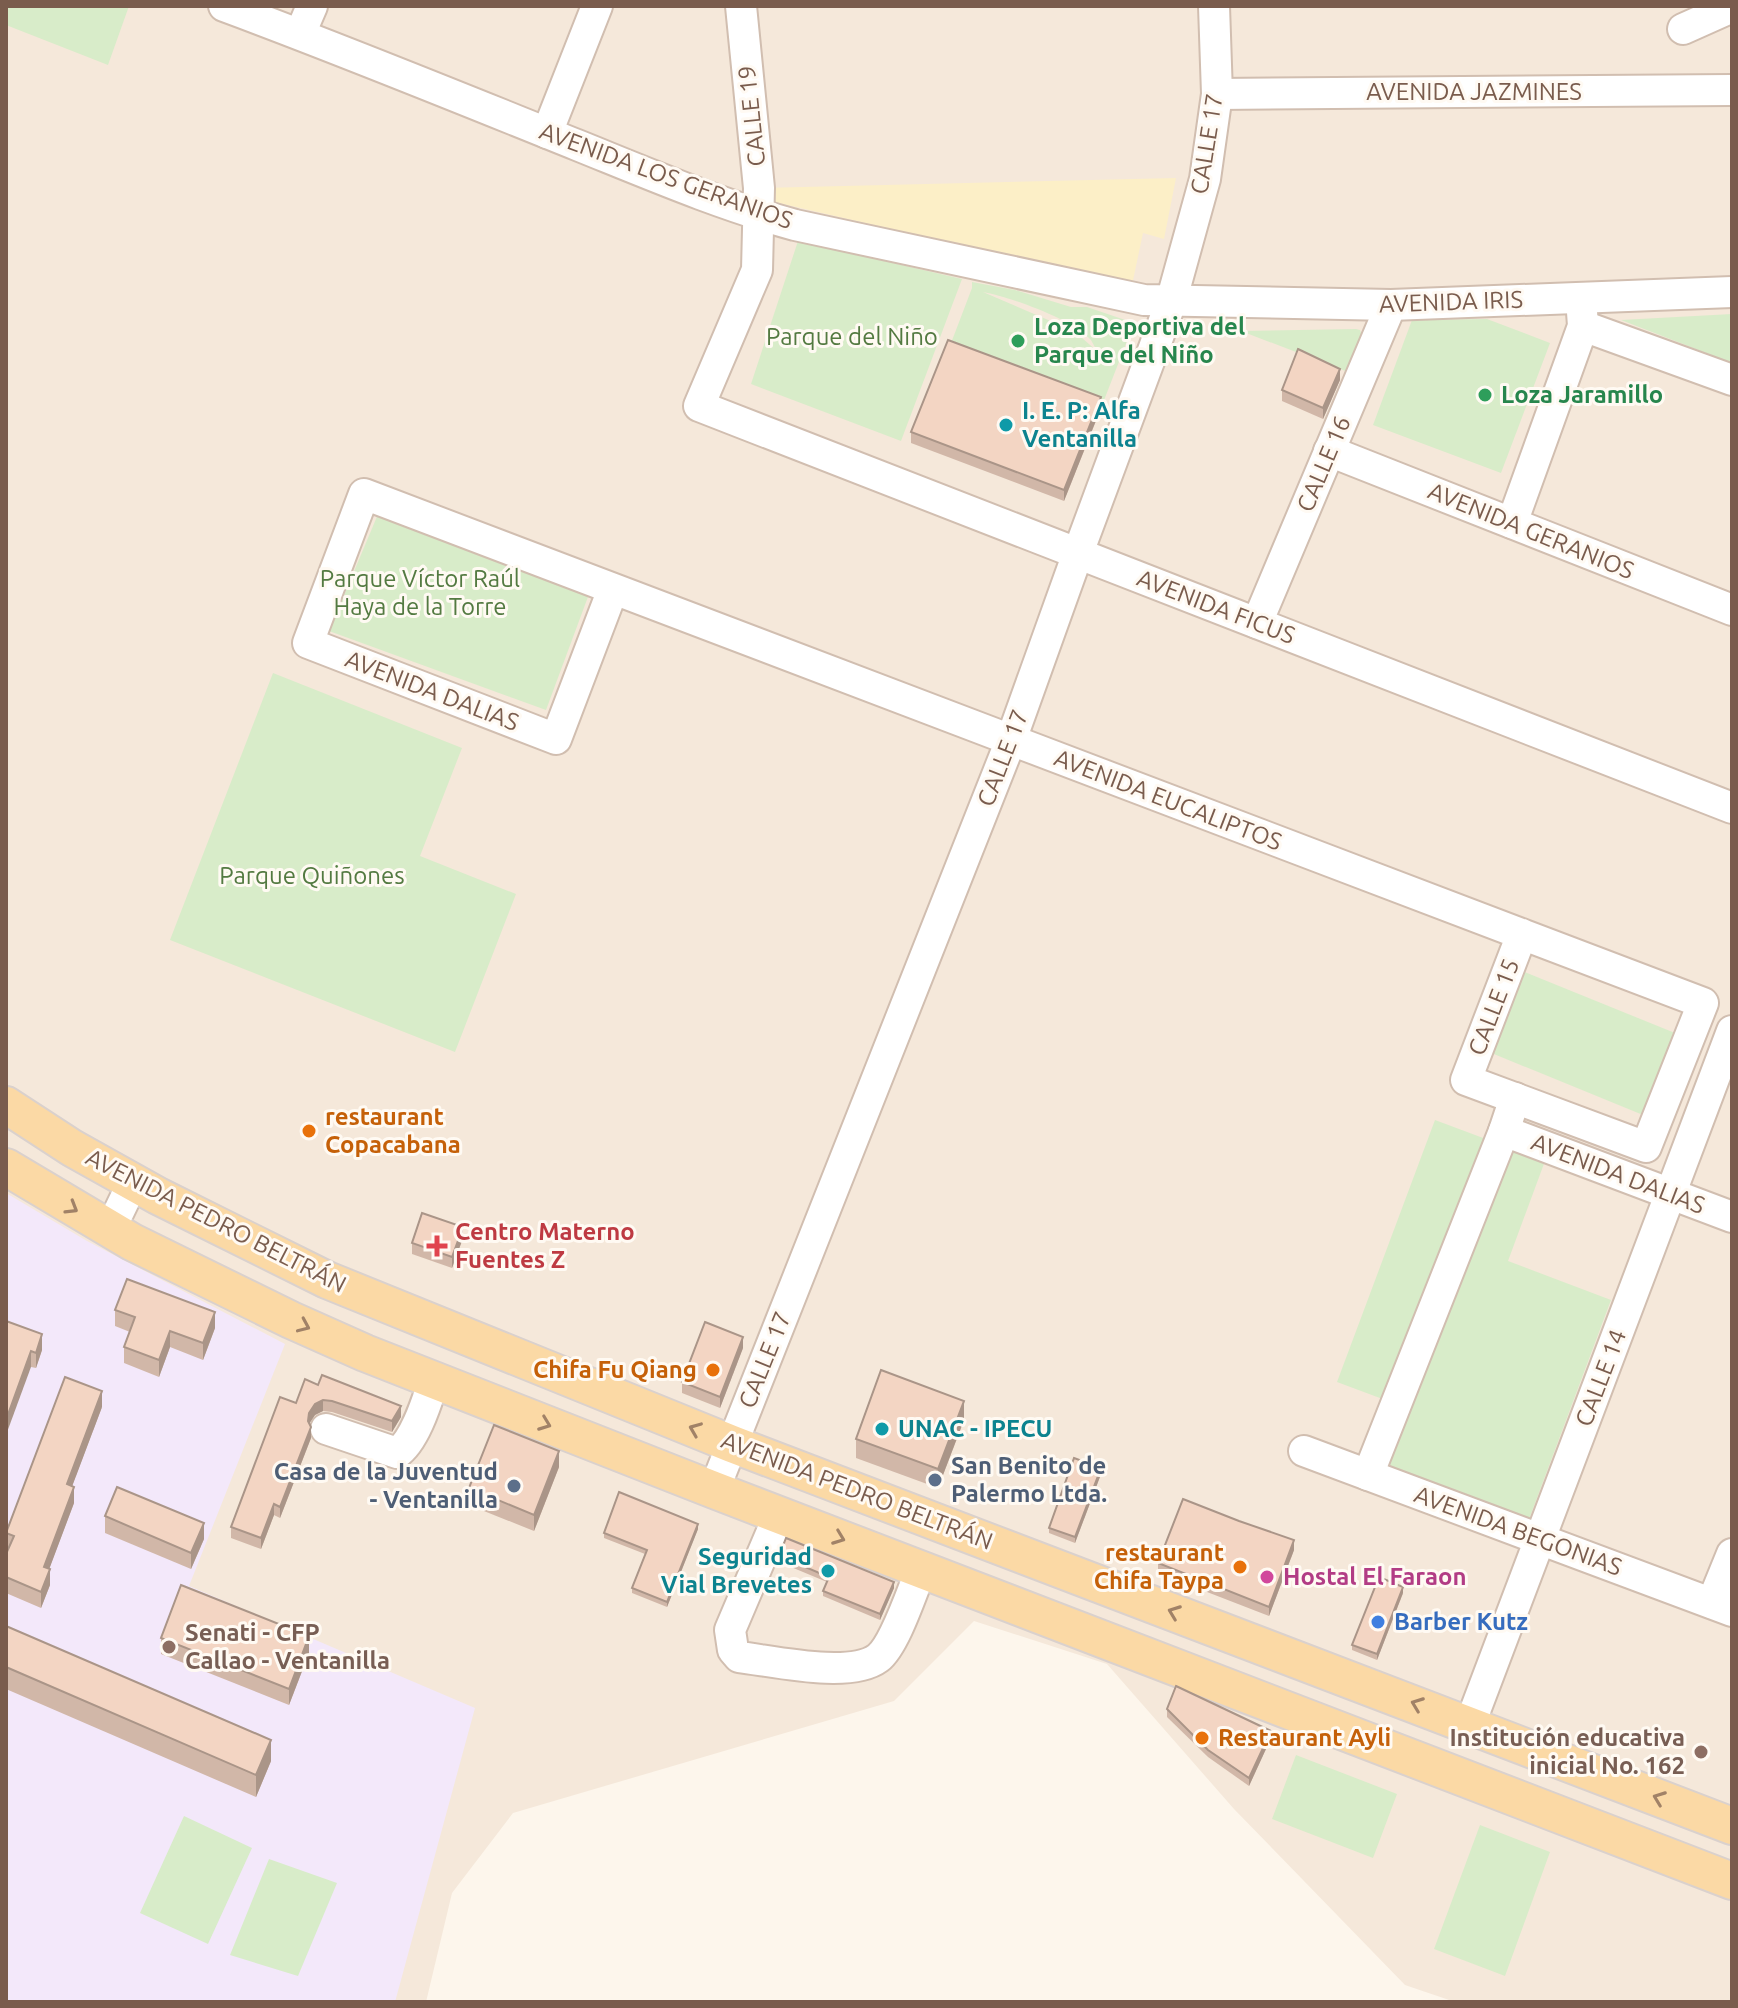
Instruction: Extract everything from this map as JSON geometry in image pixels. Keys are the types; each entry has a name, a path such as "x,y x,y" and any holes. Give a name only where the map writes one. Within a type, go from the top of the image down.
{"main road":[{"name":"AVENIDA PEDRO BELTRÁN","path":"6,1105 72,1148 133,1182 327,1280 732,1444 1732,1826"},
{"name":"AVENIDA PEDRO BELTRÁN","path":"6,1167 110,1230 291,1320 365,1353 1732,1881"}],"street":[{"name":"AVENIDA LOS GERANIOS","path":"224,6 758,215 1129,297 1171,302"},
{"path":"300,34 312,6"},
{"path":"547,133 597,6"},
{"name":"CALLE 19","path":"699,406 757,270 759,188 741,6"},
{"name":"CALLE 17","path":"714,1490 1011,740 1171,302 1205,179 1217,94 1214,6"},
{"path":"1683,29 1730,8"},
{"name":"AVENIDA JAZMINES","path":"1217,94 1732,90"},
{"name":"AVENIDA IRIS","path":"1171,302 1582,312 1732,292"},
{"name":"CALLE 16","path":"1257,623 1391,305"},
{"path":"1512,523 1582,312 1732,380"},
{"name":"AVENIDA FICUS","path":"699,406 1732,808"},
{"name":"AVENIDA GERANIOS","path":"1329,451 1732,610"},
{"name":"AVENIDA EUCALIPTOS","path":"308,643 364,494 1703,1003 1646,1147 1515,1098"},
{"name":"AVENIDA DALIAS","path":"308,643 556,739 613,589"},
{"name":"CALLE 15","path":"1515,1098 1466,1080 1522,934"},
{"name":"CALLE 14","path":"1470,1724 1732,1031"},
{"path":"1368,1475 1515,1098"},
{"name":"AVENIDA DALIAS","path":"1504,1131 1732,1217"},
{"path":"110,1230 133,1182"},
{"path":"326,1429 400,1452 408,1443 434,1380"},
{"name":"AVENIDA BEGONIAS","path":"1304,1451 1722,1607"},
{"path":"779,1515 730,1630 733,1650 739,1657 829,1669 864,1664 879,1657 890,1642 921,1570"},
{"path":"1722,1607 1732,1554"}],"shaded area":[{"path":"6,6 1732,6 1732,2002 1455,2002 1405,1985 1234,1809 1107,1664 974,1621 894,1701 513,1813 452,1893 426,2002 6,2002"},
{"name":"Senati - CFP Callao - Ventanilla","path":"6,1193 87,1241 285,1344 189,1586 475,1708 395,2002 6,2002"}],"green space":[{"path":"6,6 129,6 108,65 6,25"},
{"name":"Parque del Niño","path":"798,241 962,279 901,441 751,384"},
{"name":"Loza Deportiva del Parque del Niño","path":"972,282 1015,290 1071,307 1087,307 1134,323 1101,408 948,351","holes":["983,292 1070,324 1091,340 1097,351 1074,331"]},
{"path":"1732,314 1732,363 1621,320"},
{"path":"1487,319 1550,343 1501,473 1373,425 1412,320"},
{"path":"1356,329 1362,336 1348,372 1241,331"},
{"name":"Parque Víctor Raúl Haya de la Torre","path":"381,507 592,586 546,710 329,631"},
{"name":"Parque Quiñones","path":"273,673 462,748 420,856 516,894 455,1052 170,940"},
{"path":"1522,971 1675,1033 1643,1115 1489,1052"},
{"path":"1435,1120 1545,1161 1508,1261 1611,1300 1528,1522 1382,1467 1404,1407 1337,1382"},
{"path":"1296,1755 1397,1794 1373,1858 1272,1819"},
{"path":"184,1816 252,1848 208,1944 140,1913"},
{"path":"1480,1825 1550,1852 1505,1976 1434,1949"},
{"path":"269,1859 337,1883 298,1976 230,1955"}],"sand":[{"path":"1176,178 1164,239 1143,233 1132,285 766,200 759,188"}],"building":[{"name":"I. E. P: Alfa Ventanilla","path":"948,340 1101,397 1064,490 911,432"},
{"path":"1298,349 1340,369 1323,408 1282,390"},
{"name":"Centro Materno Fuentes Z","path":"422,1213 463,1227 452,1257 412,1243"},
{"path":"127,1279 215,1312 203,1343 170,1331 159,1360 124,1347 135,1317 115,1310"},
{"path":"6,1321 42,1334 36,1353 31,1351 6,1420"},
{"name":"Chifa Fu Qiang","path":"705,1322 743,1337 720,1397 682,1382"},
{"path":"881,1370 964,1401 938,1469 856,1439"},
{"path":"322,1375 401,1406 392,1421 332,1401 323,1400 315,1404 309,1413 311,1427 280,1507 274,1504 261,1538 231,1527 280,1397 296,1403 305,1379 318,1385"},
{"path":"65,1377 102,1391 67,1484 74,1487 44,1567 50,1569 41,1592 6,1577 6,1554 14,1536 6,1533"},
{"name":"Casa de la Juventud - Ventanilla","path":"494,1425 559,1451 534,1515 469,1488"},
{"path":"1074,1458 1101,1468 1075,1537 1049,1528"},
{"path":"117,1487 204,1523 191,1553 105,1516"},
{"path":"619,1492 698,1524 667,1602 632,1588 647,1550 604,1533"},
{"path":"1183,1499 1294,1540 1269,1607 1158,1563"},
{"name":"Seguridad Vial Brevetes","path":"786,1538 894,1582 880,1614 823,1591 829,1577 779,1556"},
{"name":"Barber Kutz","path":"1379,1577 1403,1587 1377,1654 1352,1645"},
{"path":"181,1585 309,1636 289,1689 161,1638"},
{"path":"6,1626 271,1740 256,1775 6,1667"},
{"path":"1176,1686 1271,1731 1249,1778 1208,1750 1167,1709"}],"place":[{"name":"Loza Deportiva del Parque del Niño","path":"1018,341"},
{"name":"Loza Jaramillo","path":"1485,395"},
{"name":"I. E. P: Alfa Ventanilla","path":"1006,425"},
{"name":"restaurant Copacabana","path":"309,1131"},
{"name":"Centro Materno Fuentes Z","path":"437,1246"},
{"name":"Chifa Fu Qiang","path":"713,1370"},
{"name":"UNAC - IPECU","path":"882,1429"},
{"name":"San Benito de Palermo Ltda.","path":"935,1480"},
{"name":"Casa de la Juventud - Ventanilla","path":"514,1486"},
{"name":"restaurant Chifa Taypa","path":"1240,1567"},
{"name":"Seguridad Vial Brevetes","path":"828,1571"},
{"name":"Hostal El Faraon","path":"1267,1577"},
{"name":"Barber Kutz","path":"1378,1622"},
{"name":"Senati - CFP Callao - Ventanilla","path":"169,1647"},
{"name":"Restaurant Ayli","path":"1202,1738"},
{"name":"Institución educativa inicial No. 162","path":"1701,1752"}]}
